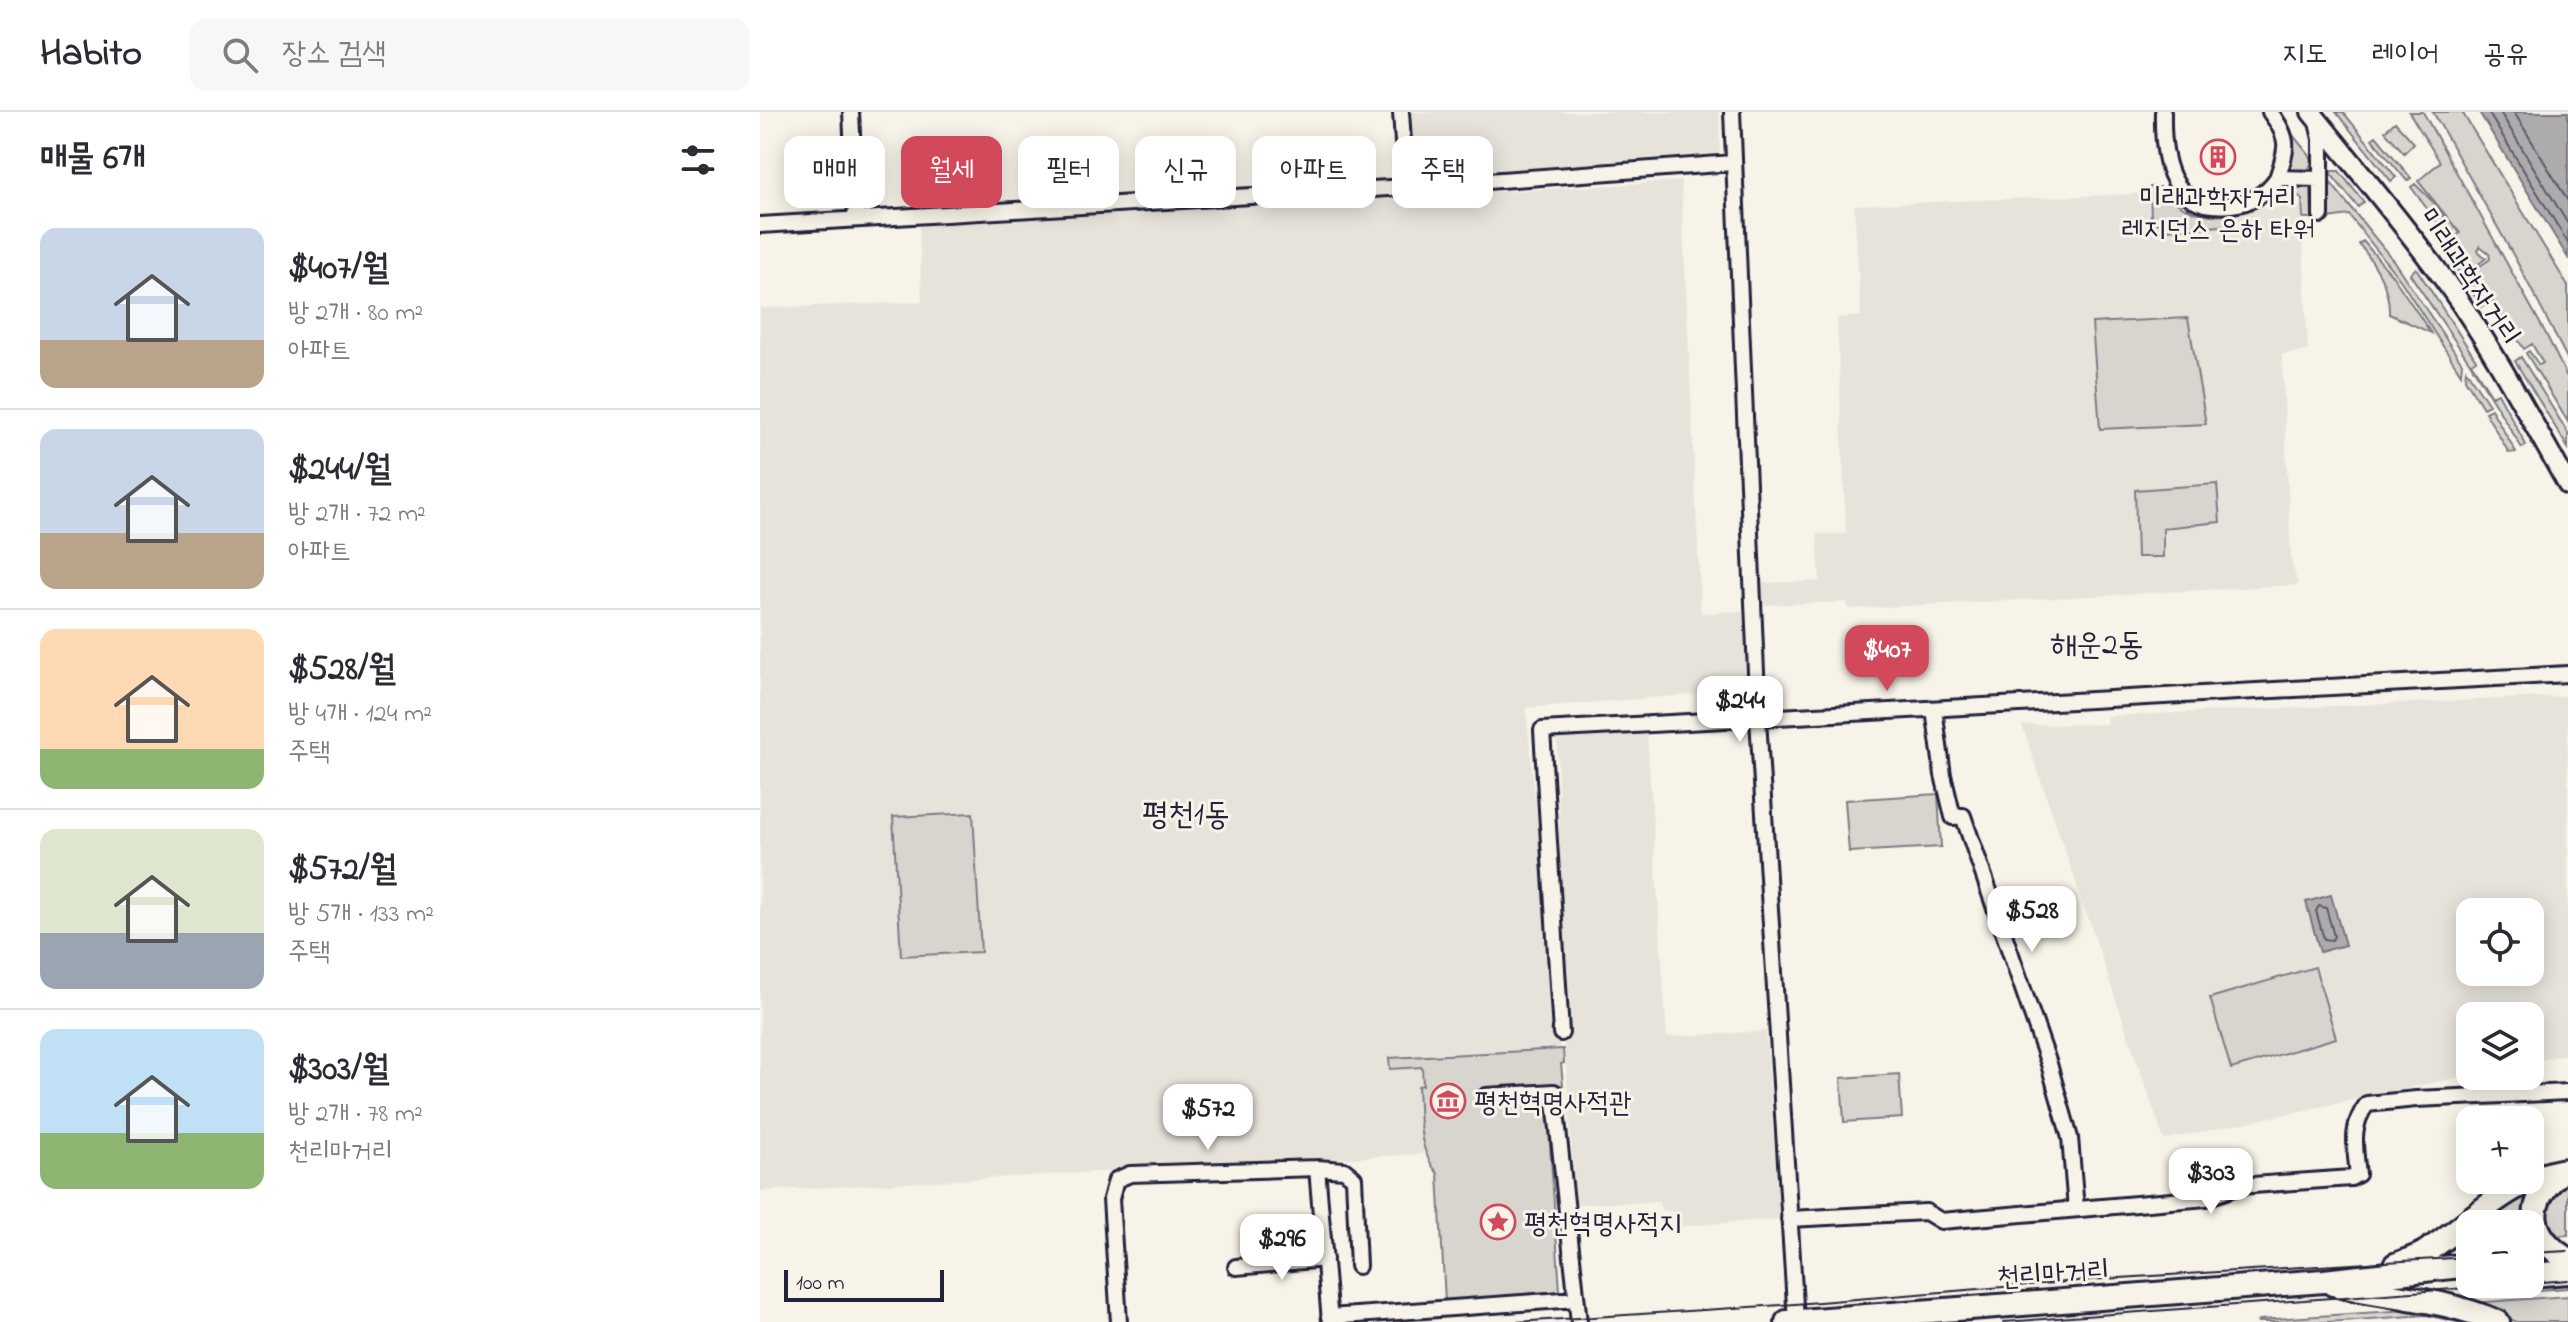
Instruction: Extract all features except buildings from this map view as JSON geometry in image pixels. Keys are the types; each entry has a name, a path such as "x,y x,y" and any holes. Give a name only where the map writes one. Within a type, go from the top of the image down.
{"highway":[{"path":"2566,1170 2541,1192 2535,1215 2542,1236 2567,1262"},
{"path":"2324,1281 2392,1266 2422,1254 2493,1200 2519,1185 2566,1170"},
{"path":"2544,1261 2567,1262"},
{"path":"2544,1270 2567,1262"},
{"name":"천리마거리","path":"1787,1322 2324,1281 2456,1267"},
{"name":"천리마거리","path":"2324,1281 2395,1284 2456,1280"},
{"path":"2324,1281 2365,1292 2433,1301 2498,1322"}],"main road":[{"name":"미래과학자거리","path":"2313,115 2395,214 2449,287 2518,397 2568,485"}],"street":[{"path":"851,112 856,219"},
{"path":"1401,112 1403,136"},
{"path":"1732,112 1758,719 1796,1321"},
{"path":"2163,112 2162,139 2167,164 2178,186 2191,201 2213,206 2237,204 2261,196 2277,178 2285,154 2285,134 2270,112"},
{"path":"2313,115 2321,139 2321,215"},
{"path":"1493,181 1733,163"},
{"path":"2277,178 2320,179"},
{"path":"760,225 1392,188"},
{"path":"1561,1033 1542,730 2568,674"},
{"path":"1934,709 1943,775 1953,817 1963,816 2045,1050 2062,1108 2070,1138 2076,1209"},
{"path":"1486,1096 1554,1092 1579,1322"},
{"path":"1789,1219 1926,1212 1941,1221 2206,1198 2239,1186 2351,1178 2358,1174 2354,1130 2367,1104 2568,1092"},
{"path":"1317,1168 1330,1319 1576,1299"},
{"path":"1119,1322 1111,1199 1116,1180 1130,1174 1317,1168 1344,1170 1354,1178 1358,1266"},
{"path":"1236,1267 1325,1259"}],"shaded area":[{"path":"1409,112 1719,112 1720,153 1493,171 1493,136 1410,136"},
{"path":"2274,112 2310,156 2308,170 2285,170"},
{"path":"2336,112 2343,112 2396,177 2391,181"},
{"path":"2409,112 2423,112 2546,334 2568,379 2568,422 2526,353 2529,351 2539,365 2543,363 2532,344 2524,349 2473,271 2490,259 2489,253 2480,246 2478,251 2486,258 2471,270 2451,240 2460,233 2418,181 2440,162"},
{"path":"2433,112 2462,112 2568,286 2568,360 2516,260"},
{"path":"2395,122 2414,143 2404,153 2385,131"},
{"path":"2376,136 2411,178 2407,181 2372,139"},
{"path":"2339,171 2364,202 2358,207 2330,173"},
{"path":"2326,177 2393,260 2462,363 2461,374 2401,281 2349,215 2327,218"},
{"path":"1681,181 1701,613 1742,611 1749,693 1711,693 1526,708 1560,1052 1437,1153 760,1191 760,308 922,302 919,226 1252,206 1376,208 1376,199 1392,198 1392,208 1493,208 1493,192"},
{"path":"2276,184 2308,184 2311,187 2312,218 2303,218 2299,196 2263,200"},
{"path":"2415,184 2436,205 2454,232 2448,237 2411,187"},
{"path":"2150,187 2160,187 2175,202 2193,211 2214,215 2235,214 2235,225 2166,230 2151,218"},
{"path":"2159,193 2165,211 2301,207 2308,351 2282,354 2291,559 2298,585 1849,609 1847,602 1762,605 1761,583 1820,581 1817,534 1846,534 1837,318 1861,316 1854,205"},
{"path":"2363,241 2392,275 2431,333 2389,314 2384,286 2359,244"},
{"path":"2448,246 2487,303 2482,307 2443,249"},
{"path":"2416,268 2476,360 2471,363 2492,396 2498,393 2526,445 2522,448 2410,274"},
{"path":"2188,318 2206,424 2100,429 2092,323"},
{"path":"2521,357 2568,433 2568,448 2515,361"},
{"path":"2466,370 2489,405 2483,408 2465,379"},
{"path":"2491,409 2516,452 2509,453 2485,412"},
{"path":"2217,484 2220,522 2163,528 2163,557 2137,557 2135,490"},
{"path":"2568,696 2568,1054 2544,1059 2544,1002 2456,1002 2456,1078 2164,1140 2022,725 2107,724 2106,716"},
{"path":"1647,733 1667,1037 1766,1031 1779,1219 1674,1227 1673,1212 1661,1210 1659,1202 1576,1204 1564,1042 1557,738"},
{"path":"1938,794 1941,847 1849,852 1845,800"},
{"path":"973,813 981,952 901,956 893,817"},
{"path":"2315,967 2336,1038 2231,1069 2210,998"},
{"name":"평천혁명사적지","path":"1563,1049 1563,1085 1546,1086 1560,1291 1445,1301 1438,1174 1426,1154 1420,1121 1418,1086 1423,1085 1422,1067 1390,1069 1389,1058"},
{"path":"1899,1074 1902,1118 1844,1122 1841,1078"},
{"path":"2568,1179 2568,1235 2552,1236 2545,1226 2542,1204"},
{"path":"2526,1194 2529,1194 2528,1210 2500,1210"},
{"path":"2568,1284 2568,1288 2544,1290 2544,1286"},
{"path":"2568,1296 2568,1322 2517,1322 2471,1303 2544,1298"},
{"path":"2423,1309 2470,1322 2426,1315 2327,1322 2258,1322 2260,1320"}],"water":[{"path":"2479,112 2568,112 2568,258"},
{"path":"2331,895 2345,945 2320,952 2306,902"}],"tram line":[{"path":"2544,1252 2568,1251"},
{"path":"1516,1322 1795,1304 2103,1279 2456,1258"},
{"path":"2544,1282 2568,1280"},
{"path":"2004,1322 2456,1289"}],"place":[{"name":"미래과학자거리 레지던스 은하 타워","path":"2218,157"},
{"name":"평천혁명사적관","path":"1448,1101"},
{"name":"평천혁명사적지","path":"1498,1222"}],"district":[{"name":"해운2동","path":"2097,643"},
{"name":"평천1동","path":"1186,813"}]}
